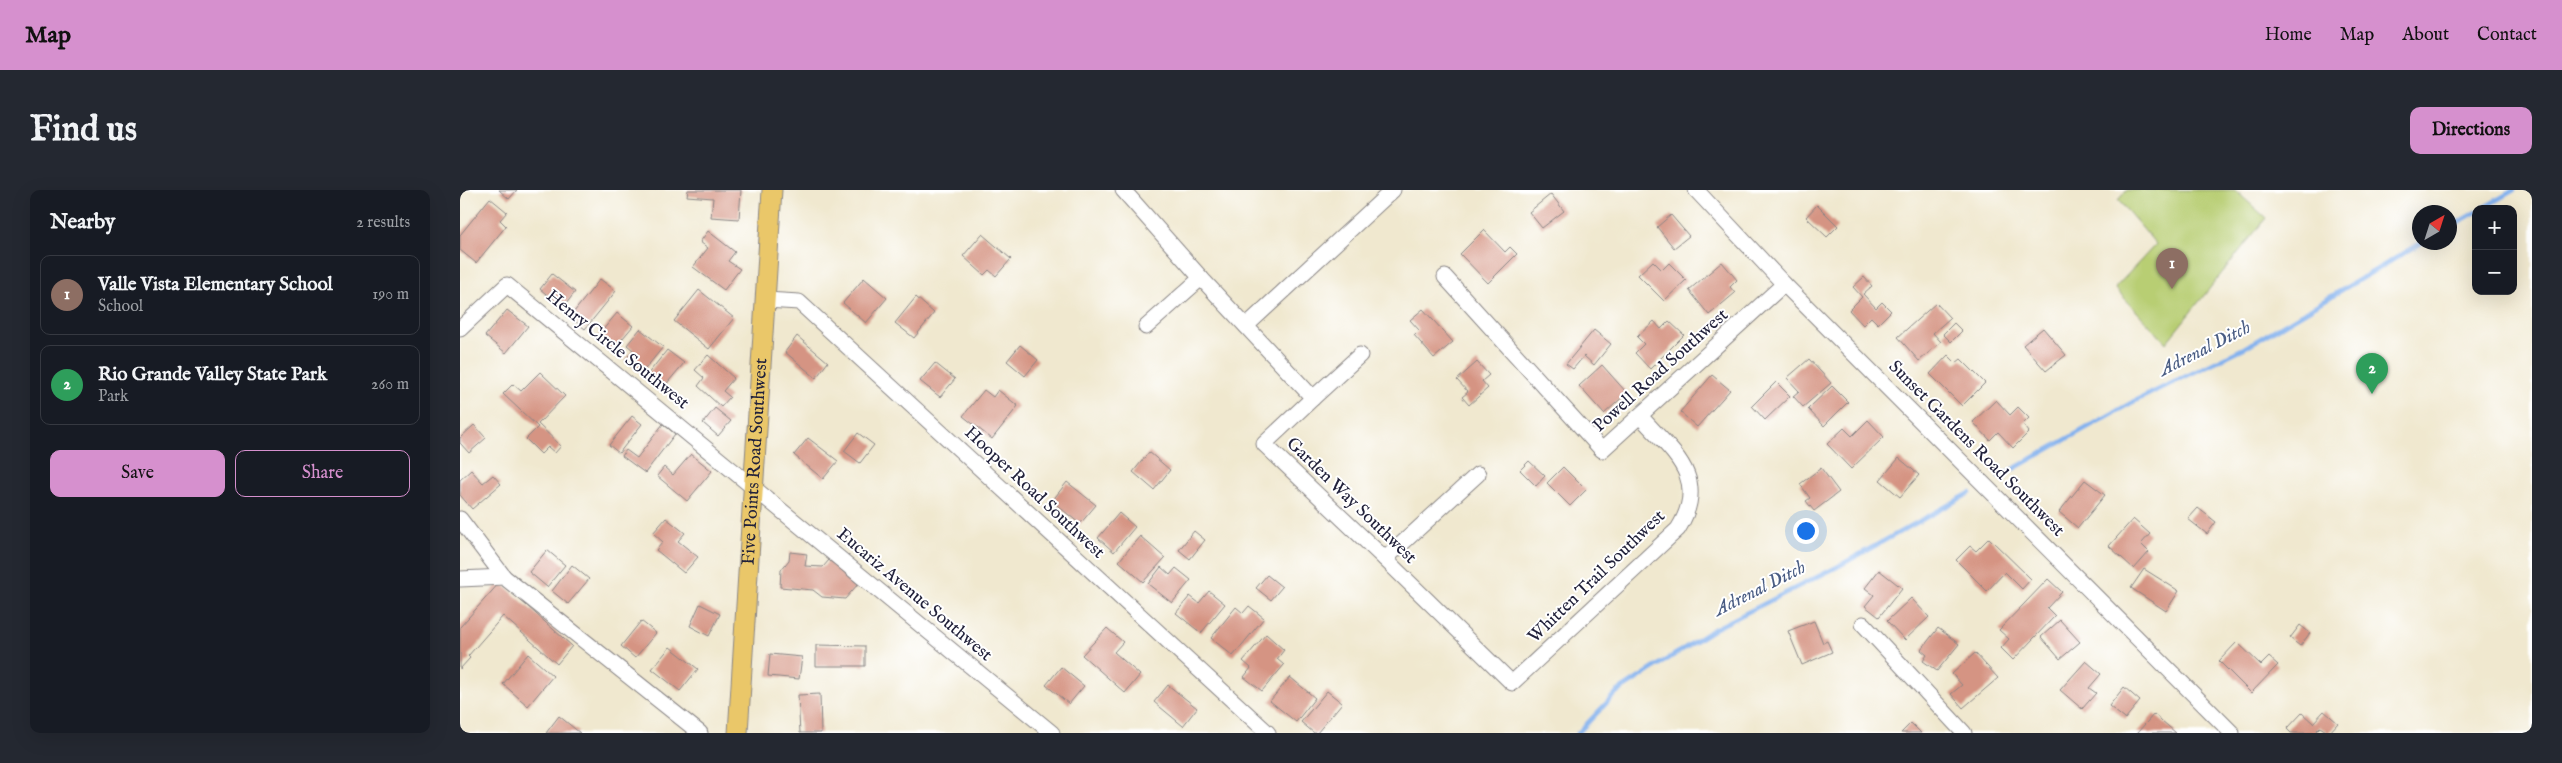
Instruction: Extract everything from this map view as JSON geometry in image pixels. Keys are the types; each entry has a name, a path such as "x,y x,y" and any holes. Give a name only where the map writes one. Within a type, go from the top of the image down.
{"main road":[{"name":"Five Points Road Southwest","path":"738,733 772,190"}],"street":[{"path":"1124,190 1201,278 1313,398 1360,355"},
{"path":"1246,326 1393,190"},
{"name":"Sunset Gardens Road Southwest","path":"1696,190 1784,284 2232,733"},
{"path":"1146,327 1201,278"},
{"name":"Powell Road Southwest","path":"1445,278 1602,450 1784,284"},
{"name":"Henry Circle Southwest","path":"460,329 508,285 752,486"},
{"name":"Hooper Road Southwest","path":"766,300 799,302 1268,733"},
{"name":"Garden Way Southwest","path":"1313,398 1264,444 1386,559 1512,683"},
{"name":"Whitten Trail Southwest","path":"1512,683 1678,529 1688,513 1691,496 1690,480 1683,462 1640,416"},
{"path":"1386,559 1478,474"},
{"name":"Eucariz Avenue Southwest","path":"752,486 1052,733"},
{"path":"460,519 504,577 700,733"},
{"path":"460,579 504,577"},
{"path":"1863,624 1964,733"}],"green space":[{"path":"2127,190 2235,190 2266,218 2166,343 2115,288 2156,244 2118,200"}],"building":[{"path":"499,190 517,190 509,199"},
{"path":"688,190 741,190 739,219 711,217 713,198 687,196"},
{"path":"1551,194 1564,211 1542,228 1529,212"},
{"path":"490,198 507,212 500,220 506,226 476,263 460,250 460,235"},
{"path":"1817,205 1838,226 1827,237 1806,217"},
{"path":"1671,215 1689,236 1674,248 1657,227"},
{"path":"1484,230 1505,252 1510,247 1517,254 1488,283 1460,254"},
{"path":"708,231 735,252 728,261 740,269 724,290 693,267 708,248 700,242"},
{"path":"982,234 1011,259 996,276 989,270 984,275 963,256"},
{"path":"1653,261 1662,270 1669,263 1686,280 1664,301 1638,275"},
{"path":"1722,262 1737,280 1730,287 1735,293 1709,315 1689,290"},
{"path":"552,274 575,292 563,308 540,289"},
{"path":"1864,277 1872,286 1863,294 1876,308 1882,302 1891,311 1878,324 1871,317 1863,325 1849,310 1862,297 1853,287"},
{"path":"864,278 887,298 866,323 843,303"},
{"path":"600,279 616,291 585,329 570,317"},
{"path":"699,290 734,318 709,349 674,321"},
{"path":"916,297 934,313 914,338 895,323"},
{"path":"1936,303 1950,318 1933,333 1941,342 1919,361 1898,337"},
{"path":"1423,309 1453,342 1434,358 1414,335 1419,330 1410,320"},
{"path":"507,310 528,326 506,353 485,336"},
{"path":"617,313 633,326 612,351 596,338"},
{"path":"1654,321 1661,329 1669,321 1684,335 1650,369 1635,353 1644,344 1637,337"},
{"path":"1954,323 1962,331 1951,342 1943,334"},
{"path":"2043,328 2066,355 2046,371 2023,345"},
{"path":"640,329 663,347 641,374 625,360 633,350 627,345"},
{"path":"1594,330 1611,344 1594,365 1584,356 1573,369 1566,364"},
{"path":"797,336 828,362 816,378 785,352"},
{"path":"1020,345 1038,360 1025,376 1007,361"},
{"path":"667,350 684,363 663,388 647,375"},
{"path":"708,355 734,378 723,391 730,397 721,407 698,386 704,378 695,370"},
{"path":"1948,355 1956,363 1961,359 1985,383 1962,406 1930,374"},
{"path":"1809,359 1831,383 1803,407 1793,396 1799,391 1787,378"},
{"path":"1477,362 1489,375 1482,381 1488,388 1469,405 1462,397 1468,392 1457,380"},
{"path":"935,363 955,379 940,397 920,381"},
{"path":"1602,365 1627,393 1604,414 1579,386"},
{"path":"540,372 565,396 538,424 561,446 555,453 548,447 541,454 526,439 538,427 503,394 513,384 521,391"},
{"path":"1712,375 1730,390 1697,427 1680,412"},
{"path":"1776,382 1790,396 1765,420 1752,406"},
{"path":"1832,386 1848,402 1824,426 1808,409"},
{"path":"984,390 993,397 998,390 1018,406 992,439 963,416"},
{"path":"1996,400 2010,415 2018,407 2029,418 2023,424 2029,432 2013,448 1998,432 1990,440 1973,422"},
{"path":"715,408 731,421 718,436 703,423"},
{"path":"632,416 642,424 619,453 609,445"},
{"path":"1868,420 1884,437 1851,469 1827,444 1844,428 1852,436"},
{"path":"663,424 675,434 645,473 622,456 626,450 637,458"},
{"path":"474,425 486,438 469,453 460,443 460,438"},
{"path":"858,433 874,445 860,463 844,451"},
{"path":"808,438 838,461 823,479 794,455"},
{"path":"1149,452 1170,470 1154,490 1133,472"},
{"path":"691,454 712,471 687,501 657,476 664,467 673,475"},
{"path":"1899,458 1919,475 1900,497 1880,480"},
{"path":"1529,461 1545,476 1536,486 1520,470"},
{"path":"1563,467 1586,490 1570,506 1547,483"},
{"path":"1821,468 1839,492 1814,511 1806,501 1810,498 1800,484"},
{"path":"471,470 483,483 493,475 501,484 472,509 460,495 460,480"},
{"path":"2085,480 2105,495 2078,528 2059,512"},
{"path":"1067,482 1096,505 1080,524 1052,501"},
{"path":"2198,508 2216,522 2207,534 2188,519"},
{"path":"1119,513 1135,527 1114,552 1098,538"},
{"path":"666,518 685,533 678,541 698,557 684,573 656,550 663,542 653,533"},
{"path":"2133,519 2150,534 2141,544 2149,552 2134,569 2109,546"},
{"path":"1194,531 1205,540 1190,559 1179,550"},
{"path":"1140,536 1165,558 1143,582 1119,561"},
{"path":"1989,538 2031,579 2022,589 2005,572 1987,591 1956,560 1970,546 1976,551"},
{"path":"547,550 565,565 547,587 529,572"},
{"path":"790,552 807,554 805,566 823,567 829,560 858,584 845,599 822,597 813,590 780,587 781,570 789,560"},
{"path":"572,565 589,579 568,604 552,591"},
{"path":"1161,567 1170,575 1176,568 1191,580 1172,603 1148,584"},
{"path":"2144,569 2179,591 2166,611 2131,588"},
{"path":"1879,570 1902,588 1879,617 1865,606 1874,595 1865,588"},
{"path":"1267,575 1282,587 1271,600 1256,588"},
{"path":"2048,579 2062,592 2047,608 2055,616 2013,660 2001,648 2009,639 1999,630"},
{"path":"500,582 572,646 557,664 503,616 468,656 470,658 460,669 460,627"},
{"path":"1209,591 1225,604 1201,633 1176,613 1190,596 1199,603"},
{"path":"1911,598 1929,617 1905,640 1887,621"},
{"path":"700,604 720,614 709,636 690,626"},
{"path":"1249,606 1264,618 1233,656 1211,638 1236,607 1243,613"},
{"path":"2060,620 2080,642 2060,659 2041,637"},
{"path":"641,621 656,633 635,658 621,646"},
{"path":"1814,621 1823,643 1827,641 1832,652 1802,665 1788,631"},
{"path":"2300,625 2310,633 2300,646 2290,638"},
{"path":"1107,628 1123,642 1114,652 1140,675 1125,693 1082,655"},
{"path":"1938,628 1959,644 1937,671 1923,661 1927,655 1921,650"},
{"path":"1266,634 1284,650 1277,659 1284,665 1262,691 1244,677 1251,668 1243,661"},
{"path":"2237,642 2261,665 2269,657 2278,665 2251,693 2219,661"},
{"path":"816,645 865,646 865,666 816,666"},
{"path":"670,647 698,669 680,691 652,669"},
{"path":"1975,653 1998,678 1963,708 1951,694 1962,685 1952,674"},
{"path":"528,654 553,676 528,706 503,684"},
{"path":"770,654 802,657 799,679 768,676"},
{"path":"2086,661 2101,674 2089,688 2096,693 2082,709 2060,690"},
{"path":"1061,667 1084,686 1069,704 1046,685"},
{"path":"1290,677 1315,698 1296,722 1270,701"},
{"path":"1168,685 1197,708 1183,726 1154,702"},
{"path":"2124,687 2140,701 2125,719 2109,706"},
{"path":"1327,691 1342,703 1317,733 1314,733 1301,722"},
{"path":"820,694 821,733 800,733 798,695"},
{"path":"2324,711 2338,723 2329,733 2320,727 2314,733 2291,733 2287,729 2302,713 2313,723"},
{"path":"2154,714 2176,733 2137,733"},
{"path":"559,716 580,733 546,733"},
{"path":"1911,723 1921,733 1901,733"}],"waterway":[{"name":"Adrenal Ditch","path":"2488,205 2514,190"},
{"name":"Adrenal Ditch","path":"2457,223 2472,214"},
{"name":"Adrenal Ditch","path":"1999,477 2131,403 2244,348 2412,249"},
{"name":"Adrenal Ditch","path":"1578,733 1617,692 1714,629 1837,567 1970,493"}],"place":[{"name":"Valle Vista Elementary School","path":"2172,289"},
{"name":"Rio Grande Valley State Park","path":"2372,394"}]}
